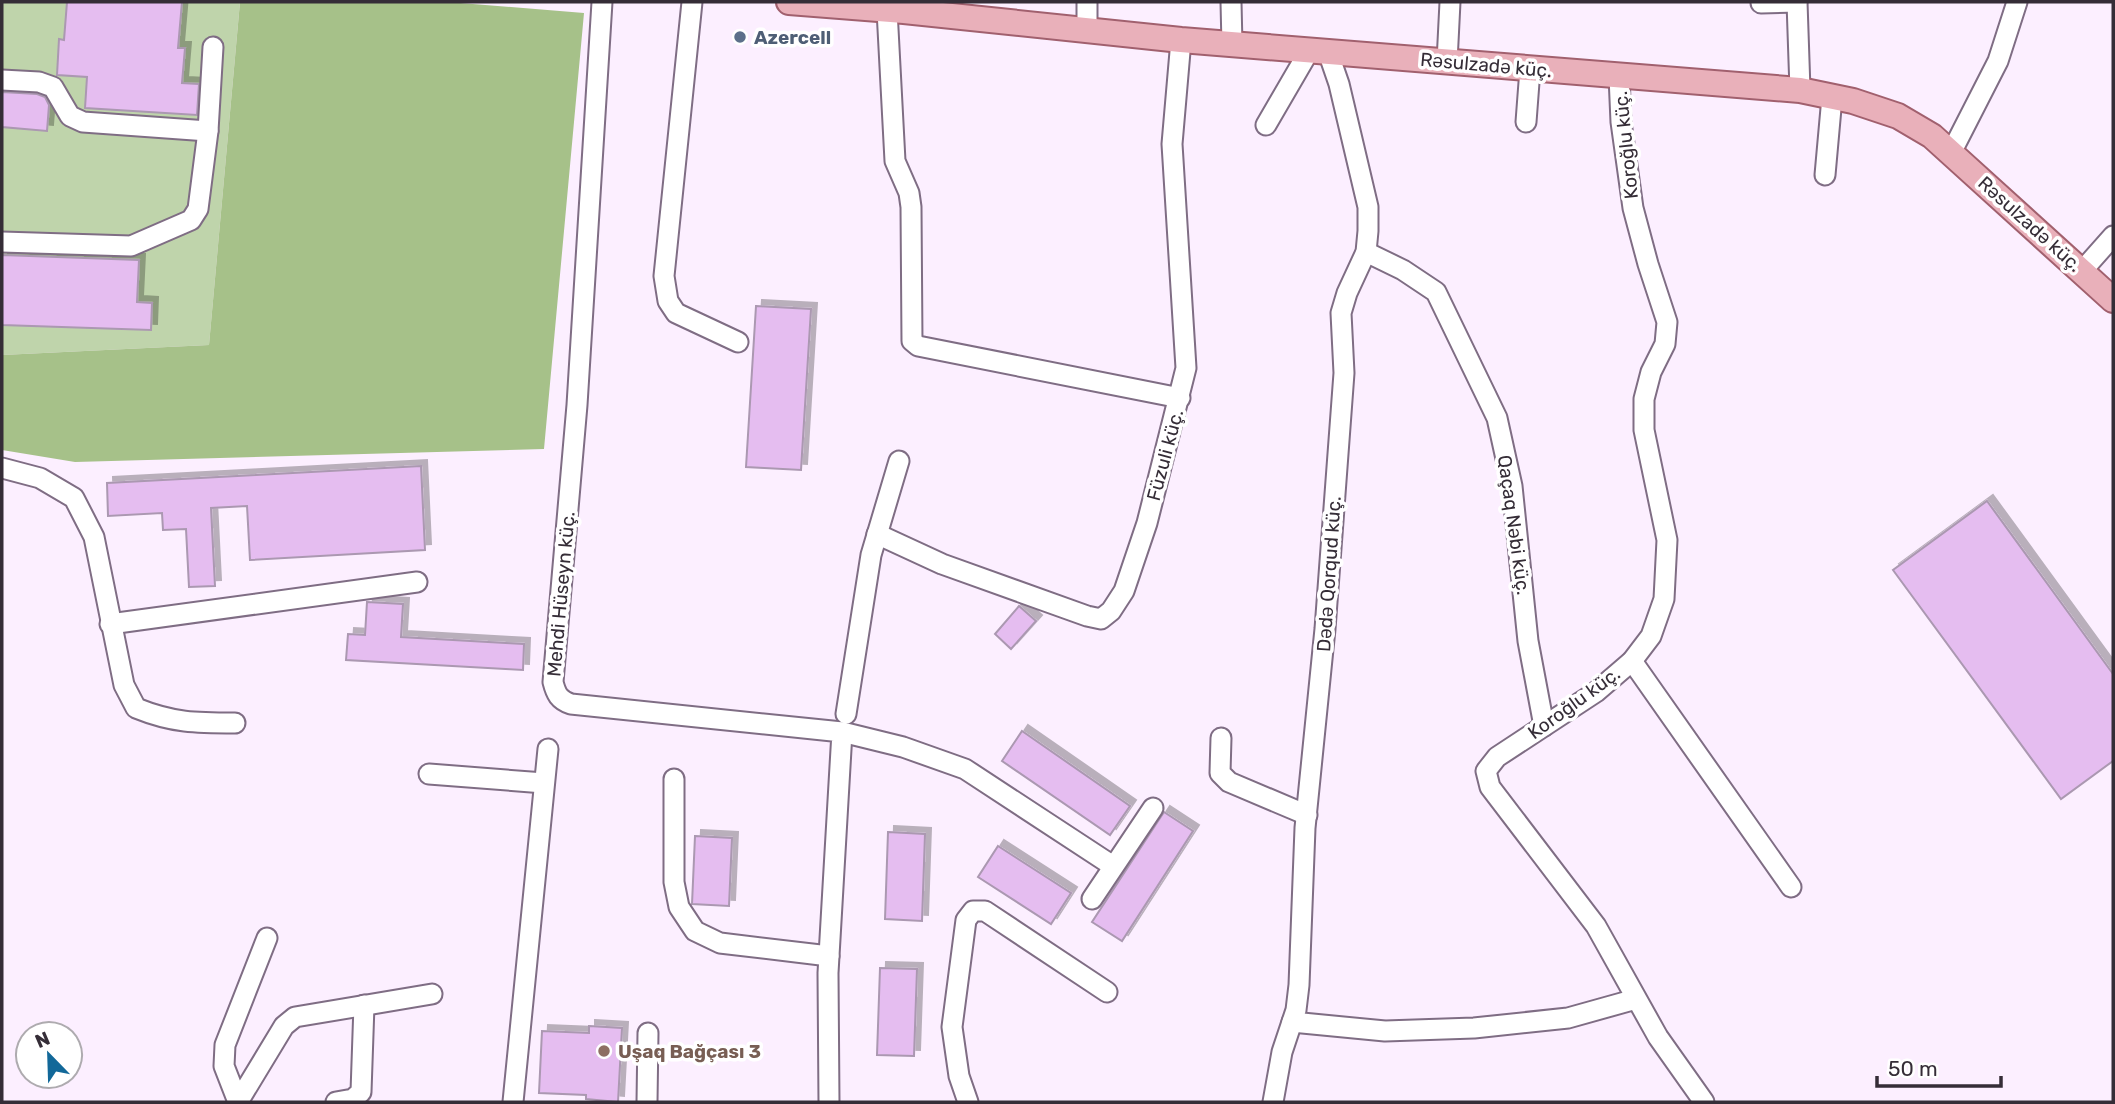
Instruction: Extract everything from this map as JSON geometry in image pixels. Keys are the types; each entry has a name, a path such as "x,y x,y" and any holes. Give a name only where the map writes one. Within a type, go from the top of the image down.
{"main road":[{"name":"Rəsulzadə küç.","path":"789,2 887,10 955,9 1087,31 1800,90 1832,97 1898,116 1933,136 2113,300"}],"street":[{"name":"Mehdi Hüseyn küç.","path":"602,2 577,405 553,682 556,694 571,704 844,723"},
{"path":"692,2 664,276 668,301 676,313 738,342"},
{"path":"1087,2 1087,31"},
{"path":"1231,2 1232,45"},
{"path":"1447,62 1450,2"},
{"path":"1761,3 1797,2 1800,90"},
{"path":"1951,153 1998,61 2017,2"},
{"path":"887,10 895,161 909,193 911,207 912,341 918,346 1180,398"},
{"name":"Füzuli küç.","path":"877,534 942,564 1087,616 1101,619 1111,611 1124,591 1147,523 1186,368 1172,144 1181,40"},
{"path":"2,242 131,246 191,220 198,209 208,131 213,47"},
{"path":"1266,125 1318,52"},
{"name":"Dədə Qorqud küç.","path":"1273,1102 1282,1052 1296,1010 1299,985 1307,815 1325,629 1344,373 1341,313 1366,252 1368,207 1339,84 1318,52"},
{"path":"1526,122 1530,69"},
{"name":"Koroğlu küç.","path":"1619,76 1621,122 1633,208 1667,322 1665,344 1651,372 1644,409 1644,430 1667,540 1664,599 1651,636 1632,661 1596,692 1497,757 1486,771 1490,787 1596,926 1658,1037 1704,1102"},
{"path":"2,80 39,82 53,87 70,117 83,122 208,131"},
{"path":"1825,175 1832,97"},
{"path":"2082,271 2113,236"},
{"name":"Qaçaq Nəbi küç.","path":"1366,252 1403,270 1436,292 1497,418 1512,486 1528,641 1544,726"},
{"path":"829,1102 829,956 844,723 871,555 899,461"},
{"path":"2,468 40,478 75,498 94,537 124,685 136,708 183,723 235,723"},
{"path":"110,624 417,582"},
{"path":"1632,661 1791,887"},
{"path":"844,723 965,769 1113,866"},
{"path":"1221,738 1220,773 1229,782 1307,815"},
{"path":"513,1102 548,750"},
{"path":"429,774 544,783"},
{"path":"674,779 674,883 679,907 695,931 720,943 829,956"},
{"path":"1092,899 1153,808"},
{"path":"968,1102 959,1076 952,1027 965,920 972,911 985,911 1107,992"},
{"path":"238,1102 224,1066 225,1045 267,938"},
{"path":"238,1102 284,1026 295,1017 432,994"},
{"path":"1292,1022 1385,1031 1474,1028 1568,1018 1636,999"},
{"path":"336,1102 353,1099 361,1092 364,1005"},
{"path":"647,1102 648,1033"},
{"path":"1685,1102 1686,1078"}],"green space":[{"path":"2,2 240,2 209,345 2,355"},
{"path":"240,2 448,2 584,13 544,449 75,462 2,450 2,355 209,345"}],"building":[{"path":"67,2 182,2 178,48 185,48 182,83 199,84 197,115 85,108 87,77 57,75 59,39 64,40"},
{"path":"2,92 45,97 49,105 47,131 2,127"},
{"path":"2,255 139,260 137,302 152,303 151,330 2,325"},
{"path":"756,306 811,309 801,470 746,467"},
{"path":"421,466 425,550 250,560 247,506 211,508 215,586 189,587 186,529 163,530 162,513 108,516 107,483"},
{"path":"1987,501 2113,674 2113,761 2061,799 1893,570"},
{"path":"367,602 403,604 401,637 524,644 523,670 346,660 348,634 365,635"},
{"path":"1019,606 1036,621 1011,649 995,634"},
{"path":"1022,731 1130,806 1110,835 1002,761"},
{"path":"1164,812 1193,831 1122,941 1092,922"},
{"path":"888,832 925,834 922,921 885,919"},
{"path":"695,836 732,838 729,906 692,904"},
{"path":"998,846 1071,893 1051,924 978,877"},
{"path":"880,968 917,969 914,1056 877,1055"},
{"path":"589,1026 622,1028 618,1102 586,1099 586,1095 539,1093 542,1031 589,1033"}],"place":[{"name":"Azercell","path":"740,37"},
{"name":"Uşaq Bağçası 3","path":"604,1051"}]}
